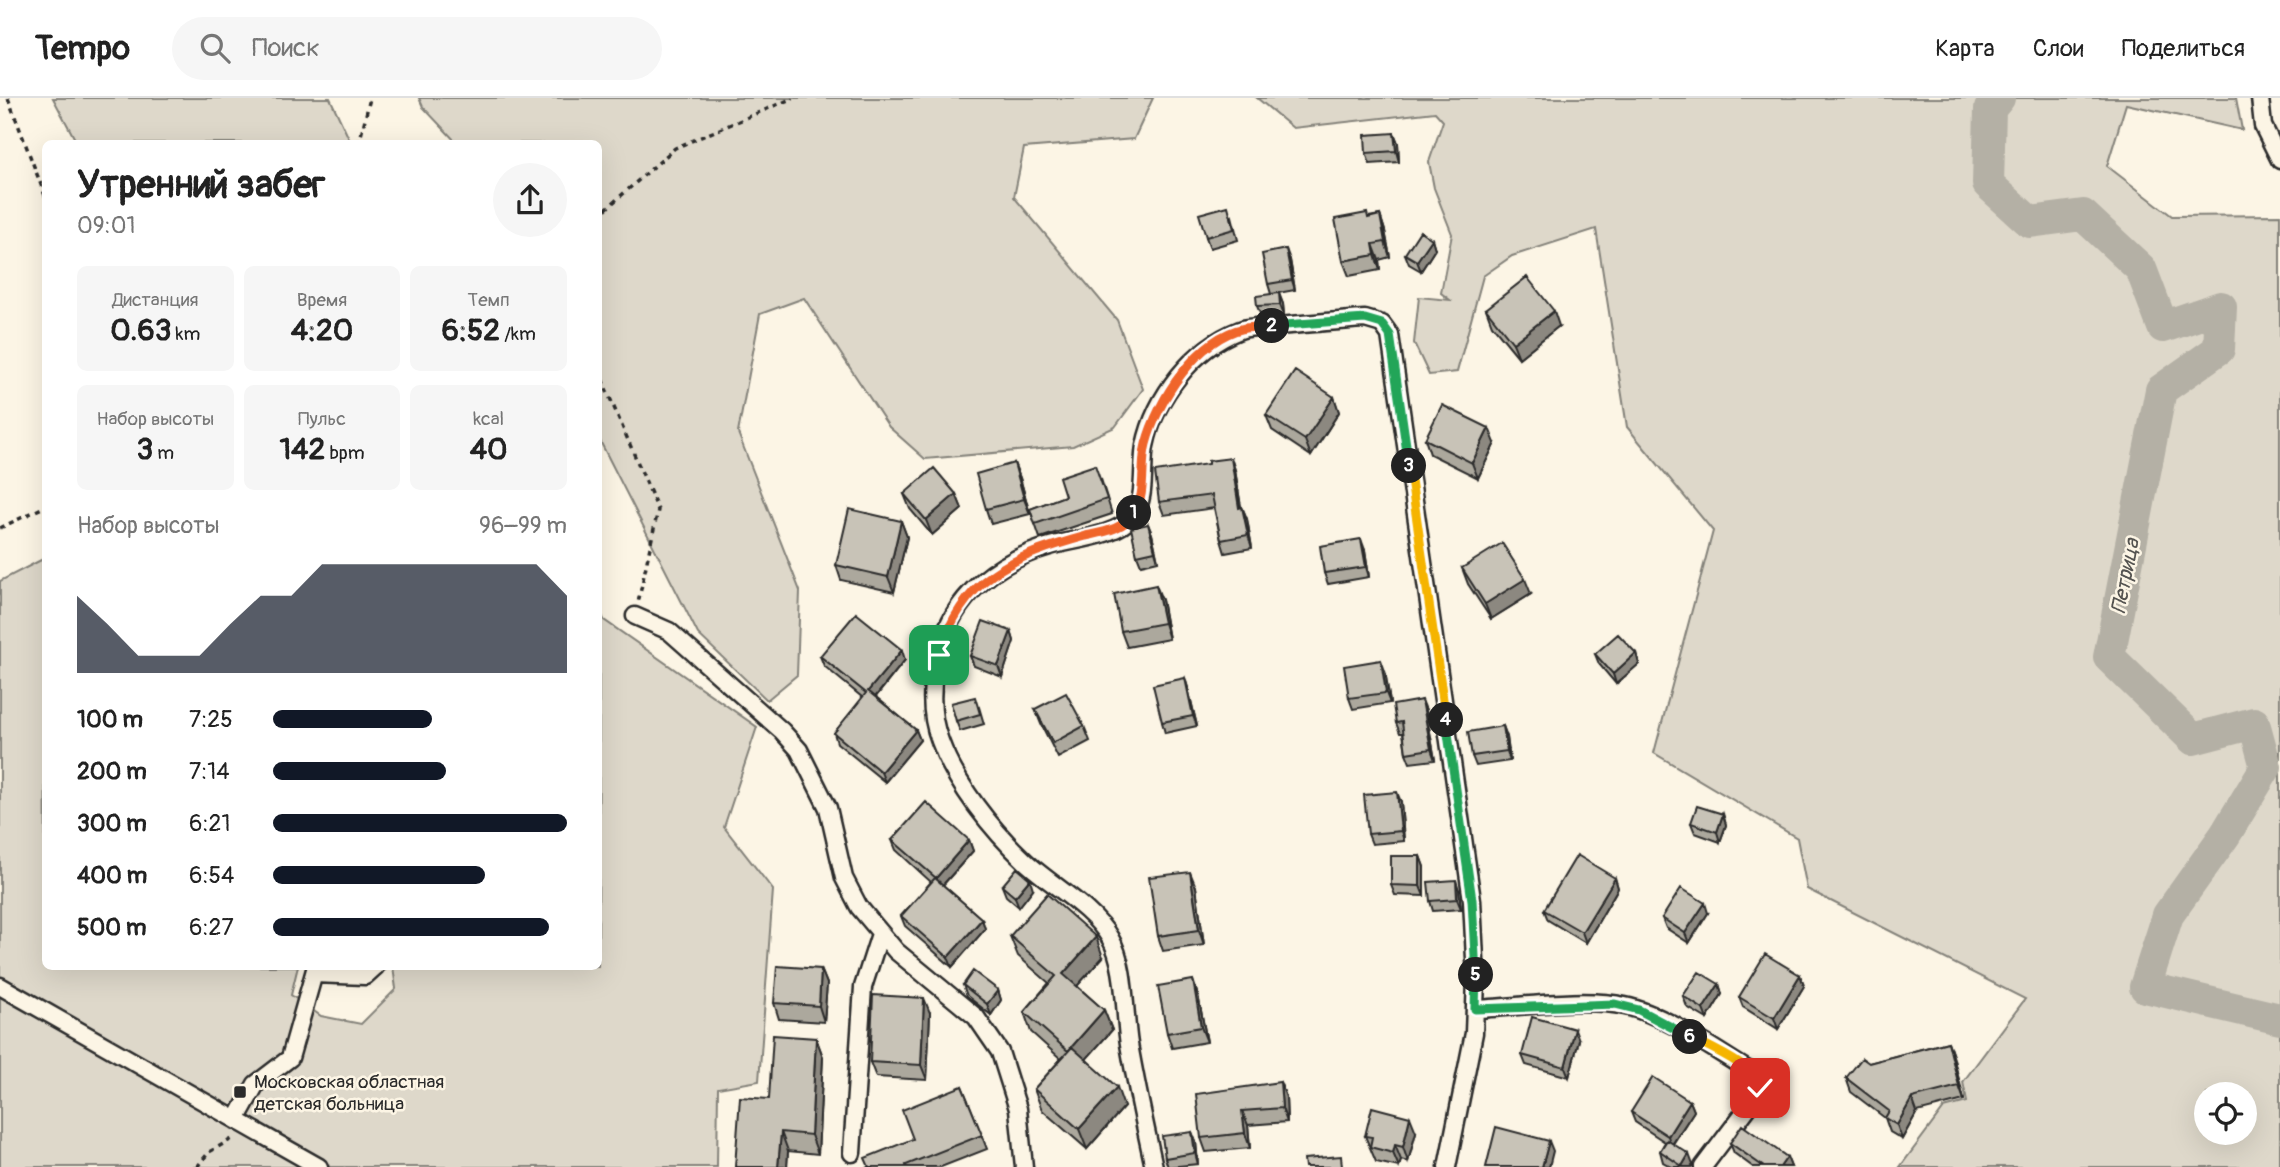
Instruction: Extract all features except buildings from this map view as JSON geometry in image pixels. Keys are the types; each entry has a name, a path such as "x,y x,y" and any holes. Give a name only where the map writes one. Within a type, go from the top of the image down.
{"street":[{"path":"2260,98 2263,126 2280,160"},
{"path":"1154,1167 1129,1043 1115,948 1097,923 1014,850 970,794 939,741 934,720 935,673 953,617 983,580 1031,552 1112,529 1131,518 1139,507 1142,492 1145,446 1164,397 1182,373 1205,351 1242,329 1365,319 1382,324 1390,335 1472,900 1475,1009 1469,1069 1447,1167"},
{"path":"635,617 669,631 782,731 799,750 811,769 828,808 844,878 851,894 880,934 917,969 961,1002 991,1037 1011,1079 1018,1109 1024,1167"},
{"path":"852,1153 863,988 880,934"},
{"path":"236,1120 256,1084 290,1058 315,970 365,976 372,970"},
{"path":"0,986 319,1167"},
{"path":"1475,1009 1597,1003 1627,1006 1651,1015 1748,1070 1760,1083 1759,1093 1703,1167"}],"path":[{"path":"8,98 42,187"},
{"path":"360,140 370,98"},
{"path":"602,212 675,148 793,98"},
{"path":"602,379 658,510 635,617"},
{"path":"0,528 42,508"},
{"path":"197,1167 209,1152 251,1128"}],"shaded area":[{"path":"53,98 330,98 350,140 75,140"},
{"path":"419,98 1153,98 1134,139 1024,148 1014,197 1117,320 1143,389 1115,427 1073,446 925,459 889,427 804,298 760,314 738,433 800,591 797,675 767,700 698,634 602,445 602,140 454,140 423,107"},
{"path":"1257,98 2236,98 2242,130 2126,104 2107,166 2172,216 2280,215 2280,1167 1900,1167 1944,1108 1967,1102 1963,1082 2025,999 1807,889 1797,838 1654,753 1713,531 1627,427 1596,229 1512,256 1483,276 1457,372 1429,375 1414,343 1419,297 1450,300 1441,293 1452,234 1434,188 1429,162 1443,121 1435,112 1293,128"},
{"path":"42,560 42,970 297,970 291,995 321,1016 361,1024 396,989 394,970 602,970 602,616 604,620 757,727 724,827 773,890 759,1081 718,1088 717,1167 0,1167 0,581"}],"waterway":[{"name":"Петрица","path":"1999,98 1990,109 1988,184 2030,222 2083,215 2141,269 2163,327 2221,307 2219,349 2161,390 2109,657 2193,739 2254,723 2266,767 2225,835 2168,915 2145,987 2280,1019"}],"place":[{"name":"Московская областная детская больница","path":"240,1092"}],"route":[{"path":"939,655 945,634 964,599 998,569 1031,552 1121,526 1131,518 1139,507 1145,446 1155,416 1176,380 1205,351 1242,329 1376,320 1390,335 1467,860 1475,937 1475,1009 1597,1003 1627,1006 1651,1015 1748,1070 1757,1077 1760,1088"}]}
